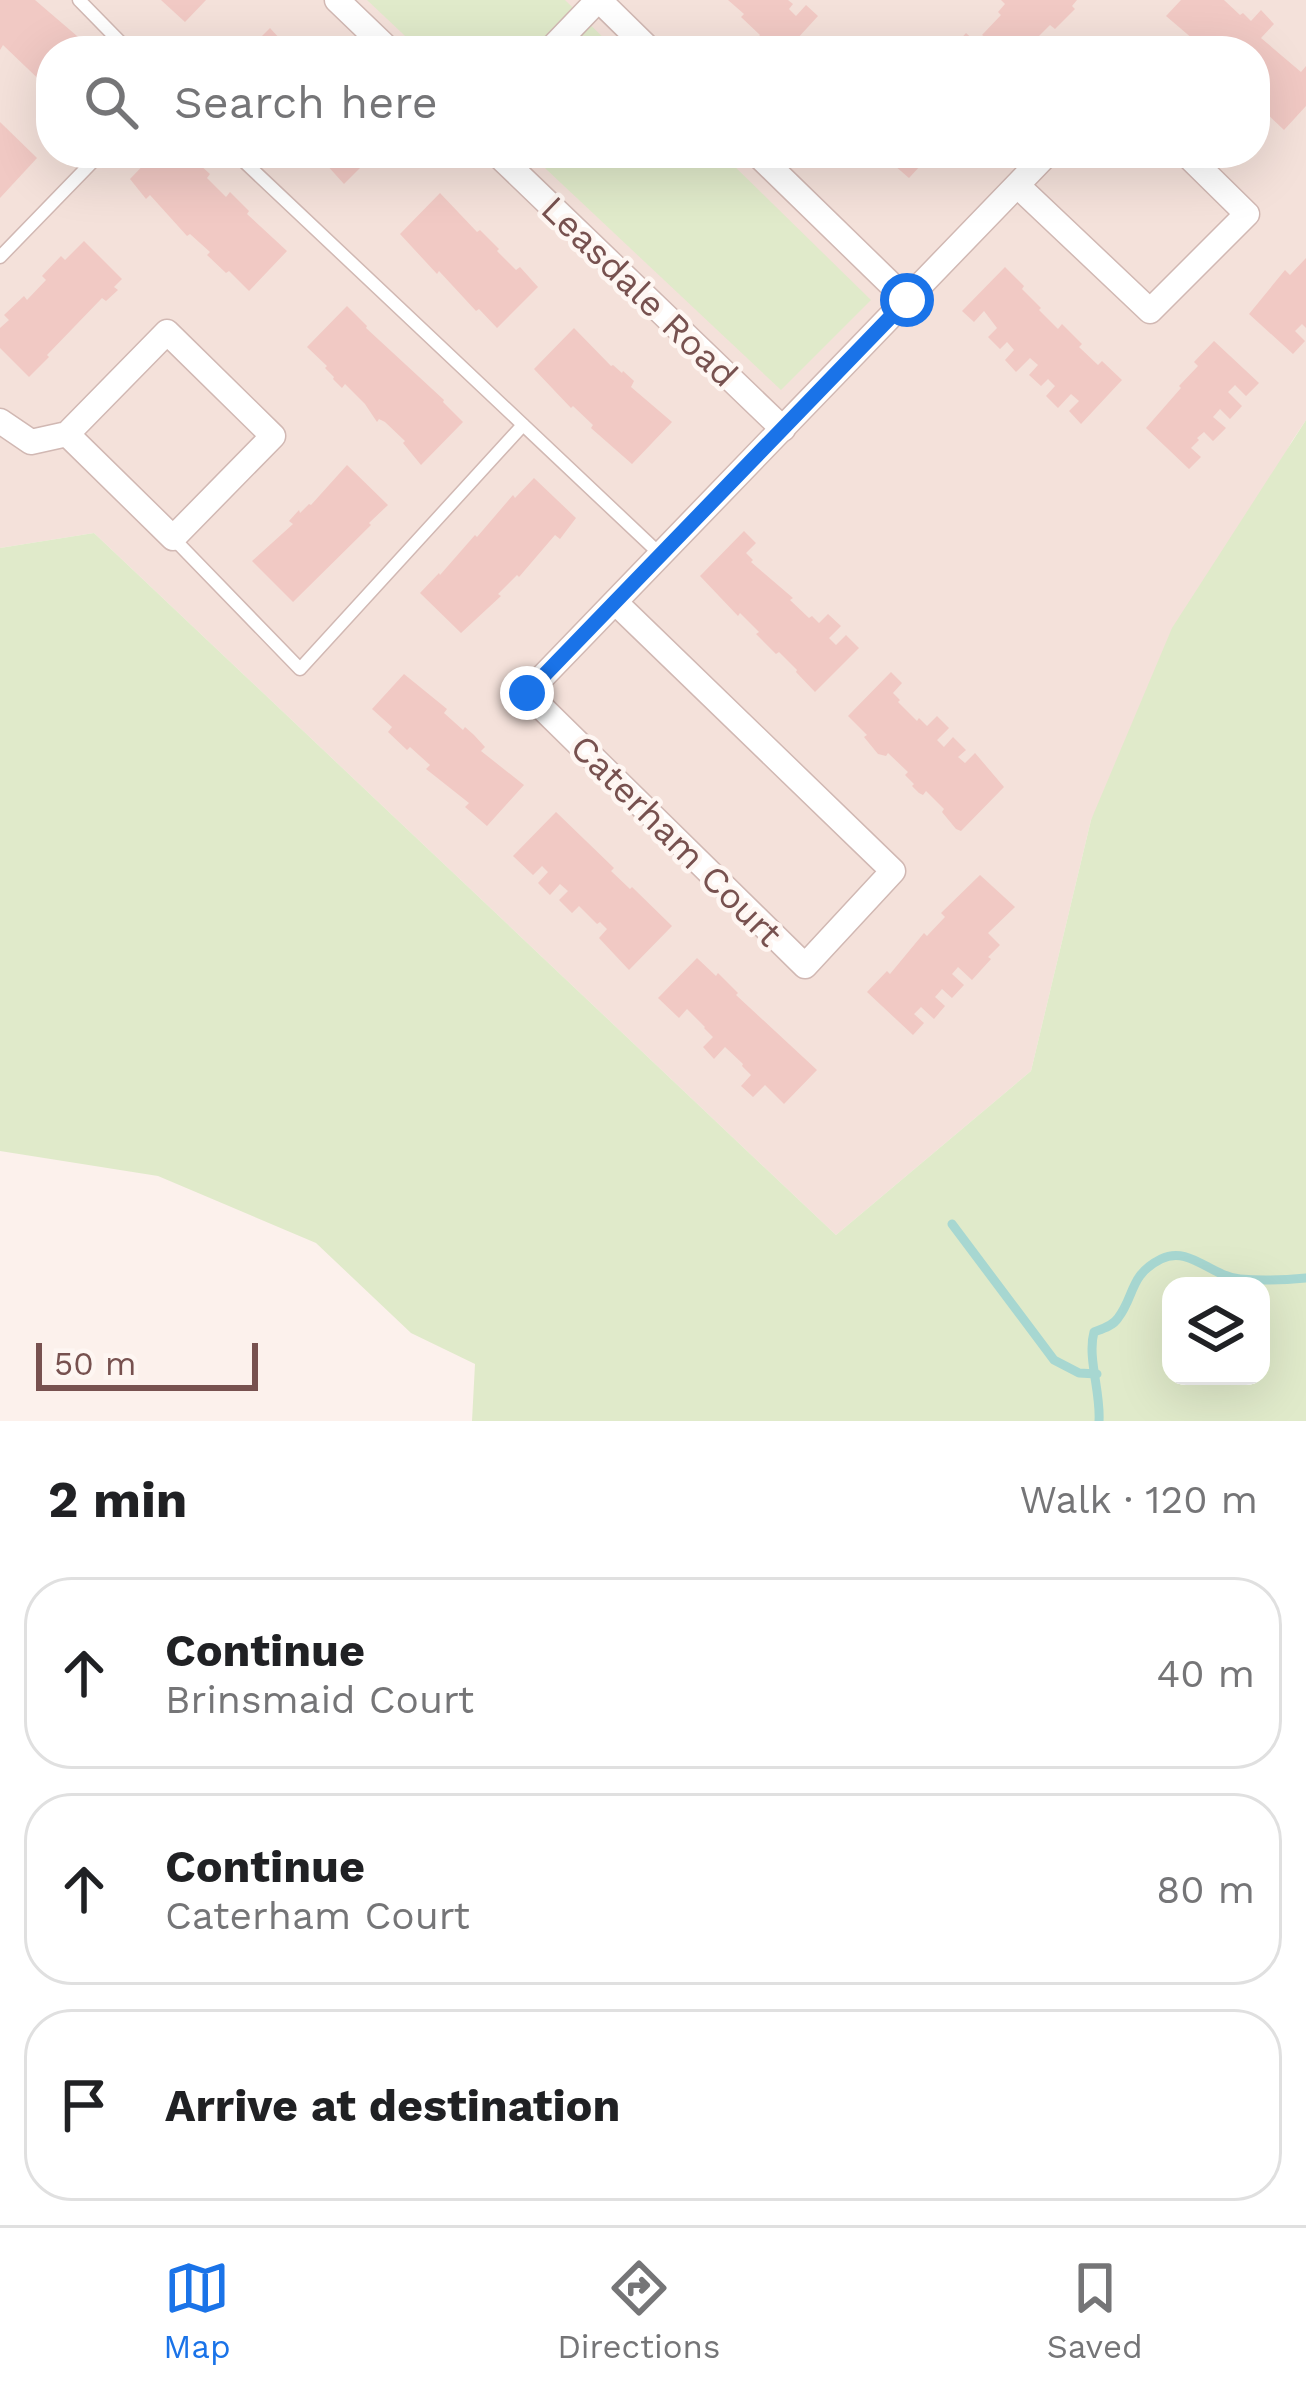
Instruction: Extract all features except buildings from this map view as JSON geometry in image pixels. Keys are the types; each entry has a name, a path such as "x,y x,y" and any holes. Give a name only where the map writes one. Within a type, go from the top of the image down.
{"street":[{"path":"337,0 374,36"},
{"path":"564,36 599,0 636,36"},
{"name":"Leasdale Road","path":"512,168 783,429"},
{"path":"771,168 907,300"},
{"name":"Caterham Court","path":"615,602 893,871 805,966 527,693 1034,168"},
{"path":"1018,186 1150,311 1247,214 1200,168"},
{"path":"2,427 31,442 67,434 167,332 274,436 173,538 67,434"}],"lane":[{"path":"79,0 114,36"},
{"path":"0,257 86,168"},
{"path":"251,168 661,555"},
{"path":"173,538 300,669 523,425"}],"shaded area":[{"path":"0,0 1306,0 1306,420 1091,820 1031,1071 836,1235 94,533 0,548"}],"green space":[{"path":"367,0 565,0 602,36 405,36"},
{"path":"545,168 736,168 871,300 781,390"},
{"path":"1306,420 1306,1421 472,1421 475,1364 411,1333 316,1243 158,1176 0,1151 0,548 94,533 836,1235 1031,1071 1091,820 1172,628"}],"waterway":[{"path":"952,1224 1054,1360 1079,1373 1097,1374"},
{"path":"1099,1421 1094,1332 1116,1321 1138,1279 1151,1265 1181,1256 1240,1279 1306,1278"}],"route":[{"path":"527,693 907,300"}]}
